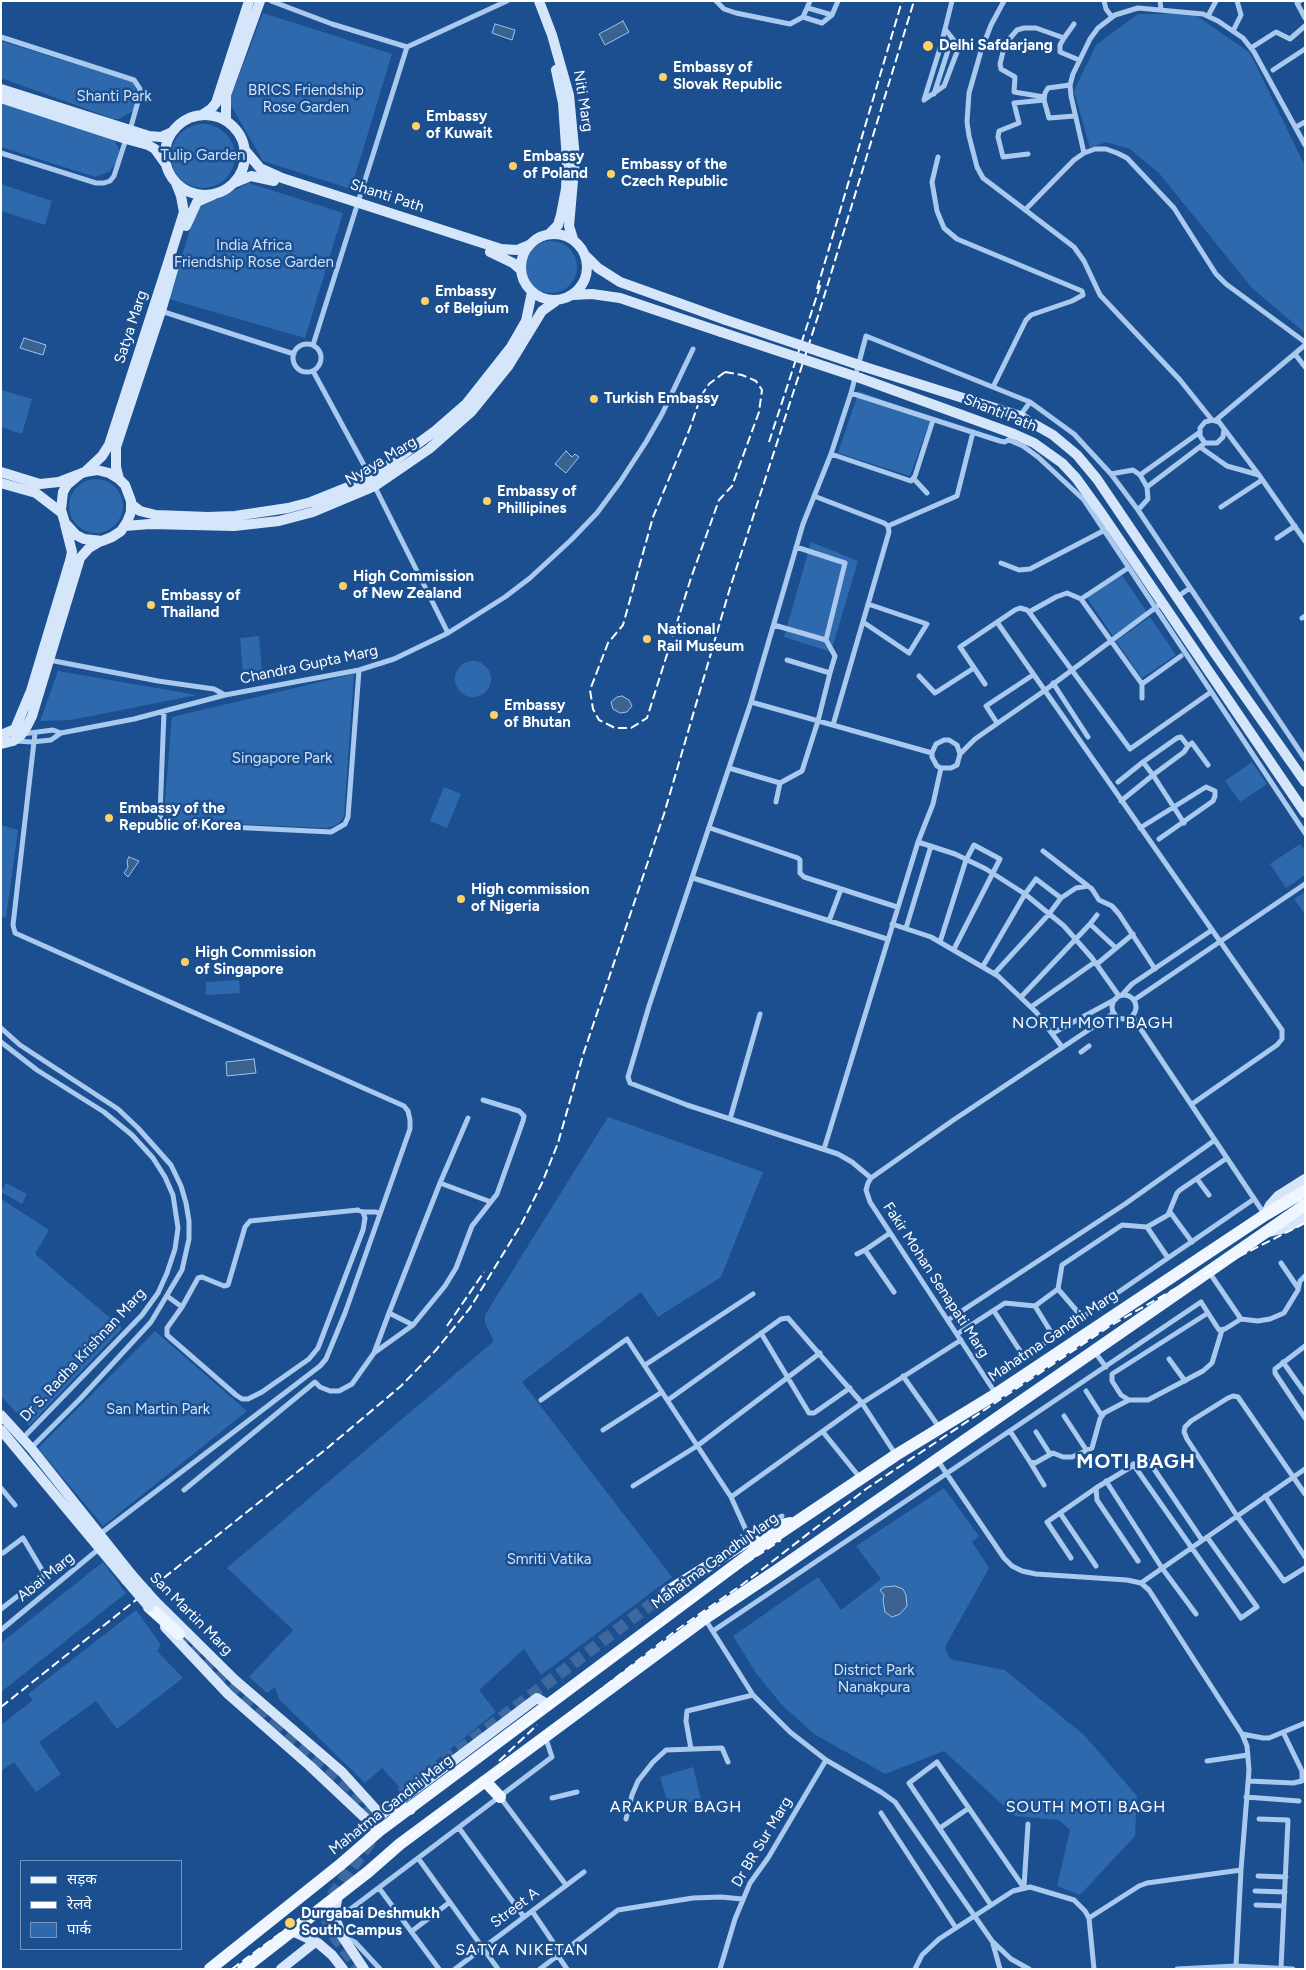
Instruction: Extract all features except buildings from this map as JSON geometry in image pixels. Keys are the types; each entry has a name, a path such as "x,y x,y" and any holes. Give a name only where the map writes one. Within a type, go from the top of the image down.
{"main road":[{"path":"198,116 213,116 226,121 240,136 244,150 243,168 234,183 226,190 213,195 193,194 171,178 166,164 166,147 172,132 179,124 211,109 216,103 249,1"},
{"path":"226,121 226,95 260,1"},
{"name":"Niti Marg","path":"531,1 550,48 558,75 566,132 566,189 558,225 550,233"},
{"name":"Niti Marg","path":"539,1 552,35 570,95 575,158 569,226 573,239"},
{"path":"1,90 128,134 151,146 166,164"},
{"path":"1,98 128,134 160,137 172,132"},
{"name":"Shanti Path","path":"244,150 266,172 500,256 521,270"},
{"name":"Shanti Path","path":"234,183 251,176 265,178 358,204 501,249 517,250 529,245"},
{"name":"Satya Marg","path":"82,473 109,445 168,263 184,212 176,183"},
{"name":"Satya Marg","path":"119,479 116,467 116,447 161,311 180,241 192,208 197,202 213,195"},
{"path":"550,233 562,234 573,239 586,257 587,276 582,287 573,295 556,301 544,299 532,292 525,282 521,270 521,261 529,245 535,239 550,233"},
{"name":"Shanti Path","path":"586,257 598,268 620,282 865,367 1020,416 1053,435 1077,455 1098,479 1305,782"},
{"name":"Nyaya Marg","path":"131,504 140,511 156,514 208,517 242,515 288,508 373,482 466,404 511,347 530,310 532,292"},
{"name":"Shanti Path","path":"573,295 592,294 620,298 860,378 1041,448 1062,463 1076,478 1159,605 1305,813"},
{"name":"Nyaya Marg","path":"125,526 150,524 234,526 279,521 313,512 373,482 428,449 471,412 509,365 542,311 556,301"},
{"path":"1,472 40,484 59,482 82,473 97,470 109,472 119,479 129,493 131,504 131,512 125,526 112,537 89,548 80,558 32,716 1,744"},
{"path":"10,734 31,691 72,552 61,501 63,492 67,485 82,473"},
{"path":"1,483 36,493 64,518 76,535 84,539 102,541"},
{"path":"1265,1215 1270,1205 1278,1196 1305,1179"},
{"name":"Mahatma Gandhi Marg","path":"210,1969 340,1865 379,1831 762,1545 896,1455 996,1394 1265,1215 1305,1191"},
{"path":"243,1969 400,1844 704,1619 1209,1272 1303,1210"},
{"name":"San Martin Marg","path":"1,1414 19,1442 100,1534 103,1546"},
{"name":"San Martin Marg","path":"1,1430 19,1442"},
{"name":"San Martin Marg","path":"27,1451 152,1604 178,1643 228,1694 319,1774 379,1831"},
{"path":"667,1592 768,1528 798,1521"},
{"path":"152,1604 180,1633"},
{"name":"San Martin Marg","path":"152,1604 385,1812"},
{"path":"385,1812 537,1698 549,1705"},
{"path":"319,1774 331,1762"},
{"path":"485,1781 500,1797"},
{"path":"385,1812 410,1809"},
{"path":"338,1895 334,1906 334,1915 342,1936 363,1968"},
{"path":"292,1931 315,1942 332,1955 342,1969"},
{"path":"281,1969 315,1942"}],"street":[{"path":"271,1 332,24 407,47 507,1"},
{"path":"716,1 724,9 736,13 790,24 803,18 810,1"},
{"path":"803,18 822,23 832,15 838,1"},
{"path":"945,28 952,38 934,94 924,100 952,1"},
{"path":"1004,1 991,25 976,66 970,93 967,122 973,156 983,178 1074,247 1084,261 1100,295 1224,429 1261,477 1305,541"},
{"path":"1104,1 1106,9 1112,17"},
{"path":"1133,1 1134,8"},
{"path":"1160,1 1161,9"},
{"path":"1208,16 1216,1"},
{"path":"1233,31 1241,15 1237,1"},
{"path":"1300,1 1297,3 1305,18"},
{"path":"808,8 832,15"},
{"path":"1084,153 1070,96 1073,74 1098,28 1112,17 1134,8 1203,14 1243,38 1251,48 1305,145"},
{"path":"1074,24 1060,45 1060,52 1079,60"},
{"path":"1251,48 1276,32 1290,40 1305,26"},
{"path":"1044,98 1014,92 1015,77 1001,69 1000,64 1005,44 1017,30 1024,28 1036,28 1064,38"},
{"path":"1,37 134,80 140,89 128,134 114,176 110,181 96,183 1,153"},
{"path":"313,345 407,47"},
{"path":"1272,70 1305,49"},
{"path":"1070,85 1052,86 1048,88 1044,98 1049,118 1075,116"},
{"path":"1028,154 1003,157 998,137 999,131 1019,123 1014,103 1044,98"},
{"path":"1296,127 1305,122"},
{"path":"1025,210 1074,160 1084,153 1095,149 1106,149 1127,158 1174,208 1216,274 1226,284 1305,344 1214,420 1202,425 1200,432 1140,475"},
{"path":"938,157 932,182 937,211 944,228 957,239 1082,291 1083,294 1077,299 1031,316 1026,320 993,387"},
{"path":"161,311 294,354"},
{"path":"1114,1013 871,1178 844,1157 824,1149 687,1105 630,1084 628,1077 649,1006 752,702 803,524 831,454 851,393 866,336 1030,402 1074,434 1111,474 1138,510 1305,759"},
{"path":"313,345 321,356 320,365 313,371 304,372 296,367 294,354 299,346 313,345"},
{"name":"Chandra Gupta Marg","path":"61,733 134,719 224,695 359,670 394,659 448,633 530,578 597,513 646,442 662,414 693,349"},
{"path":"1295,354 1305,367"},
{"path":"313,371 373,482 448,633"},
{"path":"851,393 1000,441 1012,437 1059,474 1084,500 1128,568 1159,605 1211,692 1305,833"},
{"path":"1020,416 1030,402"},
{"path":"914,479 933,420"},
{"path":"1147,487 1205,442 1217,443 1223,437 1224,429"},
{"path":"888,526 957,496 973,432"},
{"path":"1200,432 1205,442"},
{"path":"1200,447 1227,466 1261,477"},
{"path":"831,454 906,480 911,481 914,479"},
{"path":"1111,474 1134,470 1140,475 1147,487 1148,498 1138,510"},
{"path":"1222,507 1261,477"},
{"path":"914,479 927,493"},
{"path":"814,496 884,523 888,526 889,532 833,725"},
{"path":"1277,538 1295,526"},
{"path":"1001,563 1019,570 1030,569 1105,530"},
{"path":"730,768 780,783 802,772 818,721 835,656 826,640 845,564 796,547"},
{"path":"1081,599 1128,568"},
{"path":"1177,597 1190,588"},
{"path":"1029,612 1067,593 1081,599 1142,684 1142,698"},
{"path":"863,622 909,653 927,624 868,604"},
{"path":"960,754 957,745 944,740 936,744 932,753 934,762 941,768 951,768 957,764 960,754 975,739 1044,691 1159,605"},
{"path":"985,684 960,647 1020,608 1029,612 1130,749 1211,692"},
{"path":"997,622 1219,941 1279,1022 1282,1030 1282,1039 1278,1045 1262,1058 1192,1104"},
{"path":"774,625 826,640"},
{"path":"1142,684 1181,656"},
{"path":"49,660 141,678 214,689 224,695"},
{"path":"786,660 830,673"},
{"path":"919,676 935,693 974,668"},
{"path":"164,712 160,814 160,819 164,822 168,824 332,832 345,824 348,817 359,670"},
{"path":"997,723 986,706 1033,675"},
{"path":"1053,683 1088,737"},
{"path":"1050,699 1059,693"},
{"path":"752,702 932,753"},
{"path":"10,734 53,730 61,733"},
{"path":"35,733 13,925 15,933 404,1106 408,1111 410,1129 331,1349 320,1366 100,1534"},
{"path":"10,734 35,742 51,740 61,733"},
{"path":"1118,782 1177,738 1181,737 1188,746"},
{"path":"1121,801 1184,752 1192,743 1208,765"},
{"path":"1143,762 1184,823"},
{"path":"824,1149 897,907 918,842 933,804 941,768"},
{"path":"776,802 780,783"},
{"path":"1140,828 1206,788 1214,791 1213,801 1159,839"},
{"path":"710,828 798,858 802,875 897,907"},
{"path":"918,842 966,860 993,874 1050,914 1075,938 1096,963 1119,997"},
{"path":"940,942 966,860 974,845 1000,859 954,950"},
{"path":"906,928 931,846"},
{"path":"1043,850 1088,886 1099,900 1112,906 1133,934 1155,969"},
{"path":"693,878 887,939"},
{"path":"983,966 1024,894 1036,879 1061,898"},
{"path":"1134,1000 1305,884"},
{"path":"994,974 1050,914 1061,898 1076,888 1088,886"},
{"path":"829,921 841,888"},
{"path":"1021,997 1090,924 1097,914"},
{"path":"892,924 940,942 983,966 1031,1007 1062,1047"},
{"path":"1090,924 1116,948"},
{"path":"1053,1033 1119,997 1129,996 1134,1000 1136,1010 1132,1016 1122,1018 1114,1013 1113,1006 1119,997 1132,984 1212,930"},
{"path":"1031,1007 1096,963 1133,934"},
{"path":"1174,957 1181,967"},
{"path":"730,1119 760,1014"},
{"path":"1132,1016 1265,1215"},
{"name":"Dr S. Radha Krishnan Marg","path":"1,1028 20,1045 118,1110 148,1138 171,1165 181,1186 186,1204 189,1239 182,1270 151,1322 80,1399 27,1451"},
{"name":"Dr S. Radha Krishnan Marg","path":"1,1042 37,1070 112,1117 132,1135 153,1158 165,1177 170,1190 178,1228 175,1248 158,1293 142,1315 19,1442"},
{"path":"1081,1052 1089,1046"},
{"path":"374,1353 414,1325 451,1277 472,1226 500,1187 524,1116 519,1112 483,1100"},
{"path":"112,1117 118,1110"},
{"path":"310,1374 320,1387 330,1391 339,1391 346,1388 359,1376 374,1353 440,1183 468,1118"},
{"path":"948,1320 1125,1204 1215,1140"},
{"path":"957,1334 1005,1303 1035,1306 1058,1288 1062,1264 1122,1225 1147,1227 1170,1212 1177,1193 1227,1158"},
{"name":"Fakir Mohan Senapati Marg","path":"871,1178 866,1190 867,1196 996,1394"},
{"path":"1197,1179 1209,1195"},
{"path":"440,1183 491,1202"},
{"path":"170,1190 181,1186"},
{"path":"988,1382 1254,1198"},
{"path":"363,1212 365,1218 363,1230 318,1348 309,1359 255,1397 248,1399 236,1396 167,1335 167,1328 182,1307 198,1278 202,1277 224,1286 228,1285 245,1227 250,1221 358,1210 380,1214"},
{"path":"1170,1212 1192,1242"},
{"path":"1147,1227 1168,1258"},
{"path":"858,1254 890,1233"},
{"path":"865,1250 894,1292"},
{"path":"1281,1263 1298,1288"},
{"path":"1209,1272 1241,1319"},
{"path":"1208,1313 1112,1374 1113,1384 1121,1396 1130,1400 1140,1401 1154,1398 1203,1371 1212,1363 1222,1330 1241,1319 1265,1320 1280,1315 1288,1307 1300,1281 1305,1276"},
{"path":"1058,1288 1082,1317"},
{"path":"645,1365 753,1294"},
{"path":"167,1296 182,1307"},
{"path":"713,1631 1202,1302 1217,1328 1222,1330"},
{"path":"1035,1306 1054,1337"},
{"path":"994,1311 1024,1357"},
{"path":"389,1313 414,1325"},
{"path":"142,1315 151,1322"},
{"path":"668,1400 781,1319 788,1318 862,1403 896,1455"},
{"path":"761,1334 811,1414 850,1388"},
{"path":"541,1400 627,1339 731,1497 746,1530 750,1533 782,1516"},
{"path":"731,1497 862,1403 960,1340"},
{"path":"1305,1346 1275,1369 1275,1373 1305,1418"},
{"path":"1094,1351 1106,1367"},
{"path":"634,1486 698,1446 820,1353"},
{"path":"1169,1359 1185,1381"},
{"path":"1283,1362 1305,1394"},
{"path":"903,1376 939,1428"},
{"path":"184,1490 315,1382"},
{"path":"1086,1391 1102,1416"},
{"path":"603,1430 662,1392"},
{"path":"1305,1494 1238,1397 1228,1398 1185,1427 1184,1432 1187,1439 1284,1581 1305,1568"},
{"path":"1030,1462 1035,1463 1053,1453 1068,1458 1092,1448 1102,1416 1109,1410 1130,1400"},
{"path":"1064,1416 1087,1451"},
{"path":"1010,1431 1044,1485"},
{"path":"823,1432 861,1480"},
{"path":"1036,1432 1050,1454"},
{"path":"1071,1558 1047,1522 1106,1481 1133,1464 1144,1458 1148,1460 1257,1607 1241,1618 1133,1464"},
{"path":"937,1459 1004,1558 1022,1571 1036,1574 1127,1580 1141,1583 1149,1590 1242,1734 1248,1755 1248,1781 1236,1966"},
{"path":"1141,1583 1305,1469"},
{"path":"1106,1481 1162,1568 1196,1614"},
{"path":"1,1488 15,1505"},
{"path":"1096,1488 1095,1496 1097,1500 1138,1561"},
{"path":"1265,1496 1305,1557"},
{"path":"1060,1513 1096,1566"},
{"path":"1,1609 45,1575 23,1538 3,1553"},
{"name":"Abai Marg","path":"1,1630 103,1546"},
{"path":"704,1619 753,1696 790,1732 826,1760 881,1792 894,1802 992,1941 1012,1959 1029,1969"},
{"path":"692,1749 686,1721 687,1711 753,1696"},
{"path":"1242,1734 1263,1738 1305,1723"},
{"path":"1248,1781 1293,1783 1302,1781 1302,1771 1283,1732"},
{"path":"336,1920 552,1757 545,1736"},
{"path":"626,1819 632,1795 638,1781 653,1762 666,1750 722,1748 728,1762"},
{"path":"1207,1760 1248,1755"},
{"name":"Dr BR Sur Marg","path":"720,1969 742,1899 750,1883 768,1858 826,1760"},
{"path":"991,1905 909,1783 937,1762 1024,1888"},
{"path":"552,1798 576,1792"},
{"path":"500,1797 566,1885"},
{"path":"1246,1798 1299,1801"},
{"path":"940,1828 969,1808"},
{"path":"881,1813 956,1928"},
{"path":"1259,1819 1288,1820 1281,1968"},
{"path":"1024,1888 1028,1824"},
{"path":"459,1828 524,1916"},
{"path":"418,1858 498,1969"},
{"path":"1089,1918 1139,1886 1147,1883 1241,1870"},
{"name":"Street A","path":"455,1969 584,1872"},
{"path":"1258,1876 1286,1877"},
{"path":"915,1969 928,1948 1013,1891 1030,1886 1074,1900 1085,1911 1089,1918 1094,1969"},
{"path":"379,1888 439,1969"},
{"path":"1255,1892 1285,1892"},
{"path":"540,1969 618,1910 694,1898 721,1897 742,1899"},
{"path":"412,1932 450,1902"},
{"path":"1256,1905 1284,1906"},
{"path":"532,1911 567,1969"},
{"path":"342,1936 355,1942 374,1960 380,1969"},
{"path":"992,1941 1000,1969"},
{"path":"363,1968 374,1960"},
{"path":"1176,1969 1236,1966 1292,1969"}],"green space":[{"name":"BRICS Friendship Rose Garden","path":"263,13 392,54 351,189 263,161 229,102"},
{"path":"1138,14 1194,14 1250,53 1305,166 1305,333 1252,288 1159,173 1130,149 1106,142 1090,148 1074,91 1096,45"},
{"name":"Shanti Park","path":"1,41 133,82 137,101 133,111 119,119 114,119 1,78"},
{"name":"Shanti Park","path":"1,103 113,138 119,149 118,160 109,172 95,177 1,147"},
{"name":"Tulip Garden","path":"197,124 209,124 226,133 233,144 235,156 233,168 226,179 209,188 197,188 185,183 176,174 171,162 171,150 176,138 185,129"},
{"name":"India Africa Friendship Rose Garden","path":"249,183 343,213 305,338 169,299 196,209"},
{"path":"1,184 52,201 45,225 1,211"},
{"path":"551,241 561,243 569,249 575,257 577,267 575,277 569,285 561,291 551,293 541,291 533,285 527,277 525,267 527,257 533,249 541,243"},
{"path":"1,390 32,399 22,434 1,427"},
{"path":"859,391 931,418 910,476 838,453"},
{"path":"96,479 106,481 115,487 121,496 123,506 121,516 115,525 106,531 96,533 86,531 77,525 71,516 69,506 71,496 77,487 86,481"},
{"path":"811,542 858,561 831,652 784,637"},
{"path":"1121,574 1147,612 1113,636 1087,598"},
{"path":"1150,617 1176,655 1142,678 1116,641"},
{"path":"259,636 262,670 243,672 240,638"},
{"path":"473,661 486,666 491,679 486,692 473,697 460,692 455,679 460,666"},
{"path":"58,671 197,695 71,720 40,721"},
{"name":"Singapore Park","path":"354,674 344,816 336,825 327,828 170,821 164,812 172,717"},
{"path":"1252,762 1267,784 1240,802 1225,781"},
{"path":"444,787 461,794 447,828 430,821"},
{"path":"1,825 18,830 6,918 1,915"},
{"path":"1300,844 1305,850 1305,875 1286,888 1270,864"},
{"path":"1305,892 1305,914 1294,899"},
{"path":"239,980 240,993 206,995 206,982"},
{"name":"Smriti Vatika","path":"608,1117 763,1172 721,1277 658,1317 641,1292 522,1382 672,1577 541,1675 524,1649 479,1690 496,1712 401,1789 382,1768 365,1783 279,1699 275,1687 267,1693 249,1677 293,1630 227,1568 494,1341 485,1323 485,1315"},
{"path":"6,1183 27,1194 22,1204 1,1192"},
{"name":"San Martin Park","path":"1,1199 49,1230 35,1254 122,1328 29,1426 1,1396"},
{"name":"San Martin Park","path":"155,1331 247,1411 103,1526 38,1448"},
{"name":"District Park Nanakpura","path":"944,1488 979,1536 972,1542 989,1568 945,1647 950,1659 1005,1670 1085,1736 1137,1796 1135,1836 1080,1895 1057,1886 1070,1830 1059,1820 1015,1816 944,1751 885,1774 814,1734 781,1704 756,1673 733,1636 818,1577 841,1610 881,1579 856,1546"},
{"path":"103,1562 126,1593 1,1692 1,1643"},
{"path":"136,1610 161,1645 157,1651 183,1678 117,1729 96,1701 39,1742 61,1774 36,1792 14,1762 1,1771 1,1725 33,1700 28,1694"},
{"path":"693,1767 701,1799 669,1808 660,1777"}],"shaded area":[{"path":"623,21 629,32 605,45 599,34"},
{"path":"495,24 515,30 512,40 492,33"},
{"path":"24,338 46,345 43,355 20,348"},
{"path":"566,451 572,457 575,454 579,457 566,473 555,464"},
{"path":"622,696 629,700 632,706 627,712 620,713 613,709 611,702 617,697"},
{"path":"129,857 139,861 128,877 124,873 128,867 127,861"},
{"path":"254,1059 256,1073 227,1076 226,1062"},
{"path":"895,1586 903,1589 906,1595 907,1606 900,1614 892,1617 885,1612 884,1595 880,1590 884,1587"}],"tunnel":[{"path":"401,1794 667,1592"},
{"path":"179,1634 205,1663 278,1728"},
{"path":"275,1720 352,1789 361,1799 370,1818 371,1832 369,1844 327,1903 326,1918 333,1934 359,1969"}],"railway":[{"path":"817,289 902,1"},
{"path":"1,1707 325,1450 401,1386 436,1350 470,1308 522,1223 542,1183 558,1143 583,1055 664,814 730,588 819,313 914,1"},
{"path":"769,442 821,283"},
{"path":"725,372 742,375 756,381 762,390 759,412 732,486 719,500 691,578 647,718 631,728 615,728 599,720 593,709 590,690 608,643 623,625 653,517 690,428 701,396 709,384 725,372"},
{"path":"232,1969 417,1832 464,1793 521,1752 678,1629 743,1584 866,1489 1110,1326 1171,1291 1305,1223"},
{"path":"447,1326 484,1272"},
{"path":"505,1741 725,1577 781,1540"},
{"path":"499,1761 537,1725"}],"place":[{"name":"Delhi Safdarjang","path":"928,46"},
{"name":"Embassy of Slovak Republic","path":"663,77"},
{"name":"Embassy of Kuwait","path":"416,126"},
{"name":"Embassy of Poland","path":"513,166"},
{"name":"Embassy of the Czech Republic","path":"611,174"},
{"name":"Embassy of Belgium","path":"425,301"},
{"name":"Turkish Embassy","path":"594,399"},
{"name":"Embassy of Phillipines","path":"487,501"},
{"name":"High Commission of New Zealand","path":"343,586"},
{"name":"Embassy of Thailand","path":"151,605"},
{"name":"National Rail Museum","path":"647,639"},
{"name":"Embassy of Bhutan","path":"494,715"},
{"name":"Embassy of the Republic of Korea","path":"109,818"},
{"name":"High commission of Nigeria","path":"461,899"},
{"name":"High Commission of Singapore","path":"185,962"},
{"name":"Durgabai Deshmukh South Campus","path":"290,1923"}],"district":[{"name":"NORTH MOTI BAGH","path":"1093,1023"},
{"name":"MOTI BAGH","path":"1136,1462"},
{"name":"ARAKPUR BAGH","path":"676,1807"},
{"name":"SOUTH MOTI BAGH","path":"1086,1807"},
{"name":"SATYA NIKETAN","path":"522,1950"}]}
